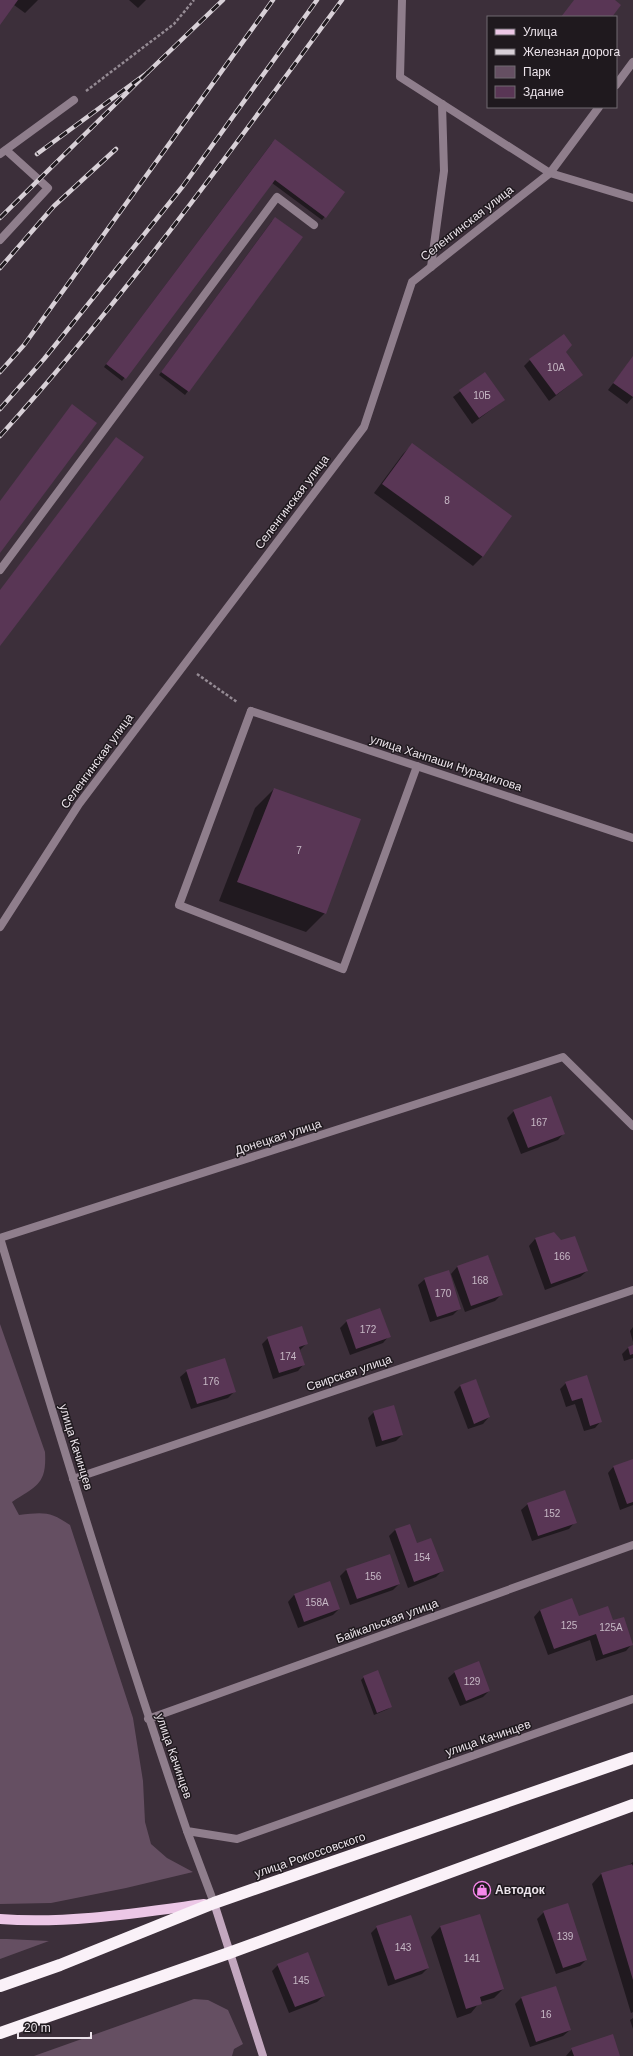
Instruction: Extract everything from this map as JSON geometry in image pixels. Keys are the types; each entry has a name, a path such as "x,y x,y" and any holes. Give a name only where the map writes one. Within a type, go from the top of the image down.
{"highway":[{"name":"улица Рокоссовского","path":"0,1986 60,1965 214,1903 633,1758"},
{"path":"0,2033 229,1953 633,1806"}],"main road":[{"path":"0,1919 39,1920 107,1916 214,1903 263,2056"}],"street":[{"path":"402,0 400,77 550,173 633,198"},
{"path":"617,84 633,62"},
{"path":"0,240 48,188 3,152 74,100"},
{"path":"431,267 444,172 442,104"},
{"name":"Селенгинская улица","path":"0,926 80,804 364,426 412,282 550,173 598,108"},
{"path":"0,570 277,198 314,225"},
{"path":"251,711 179,906 343,969 417,766"},
{"name":"улица Ханпаши Нурадилова","path":"251,711 633,838"},
{"name":"Донецкая улица","path":"0,1238 563,1056 633,1126"},
{"name":"улица Качинцев","path":"0,1238 72,1479 148,1719 186,1831 237,1839 633,1700"},
{"name":"Свирская улица","path":"72,1479 633,1290"},
{"name":"Байкальская улица","path":"148,1719 633,1545"},
{"path":"186,1831 214,1903"}],"path":[{"path":"74,100 174,24 194,0"},
{"path":"184,665 251,711"}],"green space":[{"path":"0,1324 45,1452 45,1463 42,1478 34,1488 12,1502 19,1515 34,1513 46,1514 57,1517 70,1525 133,1718 143,1781 145,1822 151,1844 167,1858 193,1872 126,1888 51,1903 0,1904"},
{"path":"0,1939 7,1939 49,1941 0,1959"},
{"path":"194,1999 208,2000 228,2010 243,2044 234,2049 232,2056 34,2056"}],"building":[{"path":"0,0 18,0 0,25"},
{"path":"574,0 615,0 621,5 613,16 562,16"},
{"path":"275,139 345,192 326,218 275,180 126,379 106,364"},
{"path":"275,217 303,237 189,392 161,372"},
{"path":"564,334 572,345 566,352 583,375 556,395 529,359"},
{"path":"633,356 633,397 613,383"},
{"path":"485,372 505,400 479,418 459,390"},
{"path":"72,404 97,423 0,553 0,501"},
{"path":"116,437 144,457 0,646 0,590"},
{"path":"412,443 512,516 483,557 382,484"},
{"path":"274,788 361,819 326,914 237,882"},
{"path":"551,1096 565,1134 528,1148 513,1110"},
{"path":"554,1232 561,1240 575,1236 588,1271 551,1284 535,1238"},
{"path":"488,1255 503,1295 471,1306 457,1266"},
{"path":"449,1270 461,1309 437,1317 424,1278"},
{"path":"380,1308 391,1337 356,1349 346,1320"},
{"path":"302,1326 308,1344 299,1347 305,1365 279,1373 267,1337"},
{"path":"633,1345 633,1354 630,1355 628,1347"},
{"path":"225,1358 236,1392 197,1404 186,1370"},
{"path":"587,1375 602,1422 590,1426 582,1398 572,1401 565,1382"},
{"path":"476,1379 490,1417 474,1424 460,1385"},
{"path":"394,1405 403,1435 382,1441 373,1411"},
{"path":"633,1459 633,1502 627,1504 613,1466"},
{"path":"565,1490 577,1523 538,1536 527,1503"},
{"path":"410,1524 417,1543 431,1538 444,1571 414,1582 395,1529"},
{"path":"390,1554 400,1584 357,1599 346,1569"},
{"path":"330,1581 340,1609 304,1622 294,1594"},
{"path":"572,1598 579,1616 608,1606 613,1620 624,1617 633,1645 603,1655 596,1634 554,1649 540,1610"},
{"path":"479,1661 490,1691 466,1701 454,1671"},
{"path":"378,1670 392,1707 377,1713 363,1676"},
{"path":"632,1864 633,1866 633,1980 601,1873"},
{"path":"568,1903 587,1960 563,1968 543,1911"},
{"path":"480,1914 504,1989 480,1997 482,2004 466,2009 440,1926"},
{"path":"411,1915 429,1968 395,1980 376,1926"},
{"path":"308,1952 325,1996 295,2007 277,1964"},
{"path":"556,1986 571,2030 536,2042 521,1997"},
{"path":"613,2034 620,2056 574,2056 571,2048"}],"railway":[{"path":"147,73 223,0"},
{"path":"0,372 24,345 273,0"},
{"path":"0,409 44,359 183,186 317,0"},
{"path":"0,436 46,384 134,277 342,0"},
{"path":"0,218 147,73 37,154"},
{"path":"0,268 54,206 116,149"}],"place":[{"name":"Автодок","path":"482,1890"}]}
